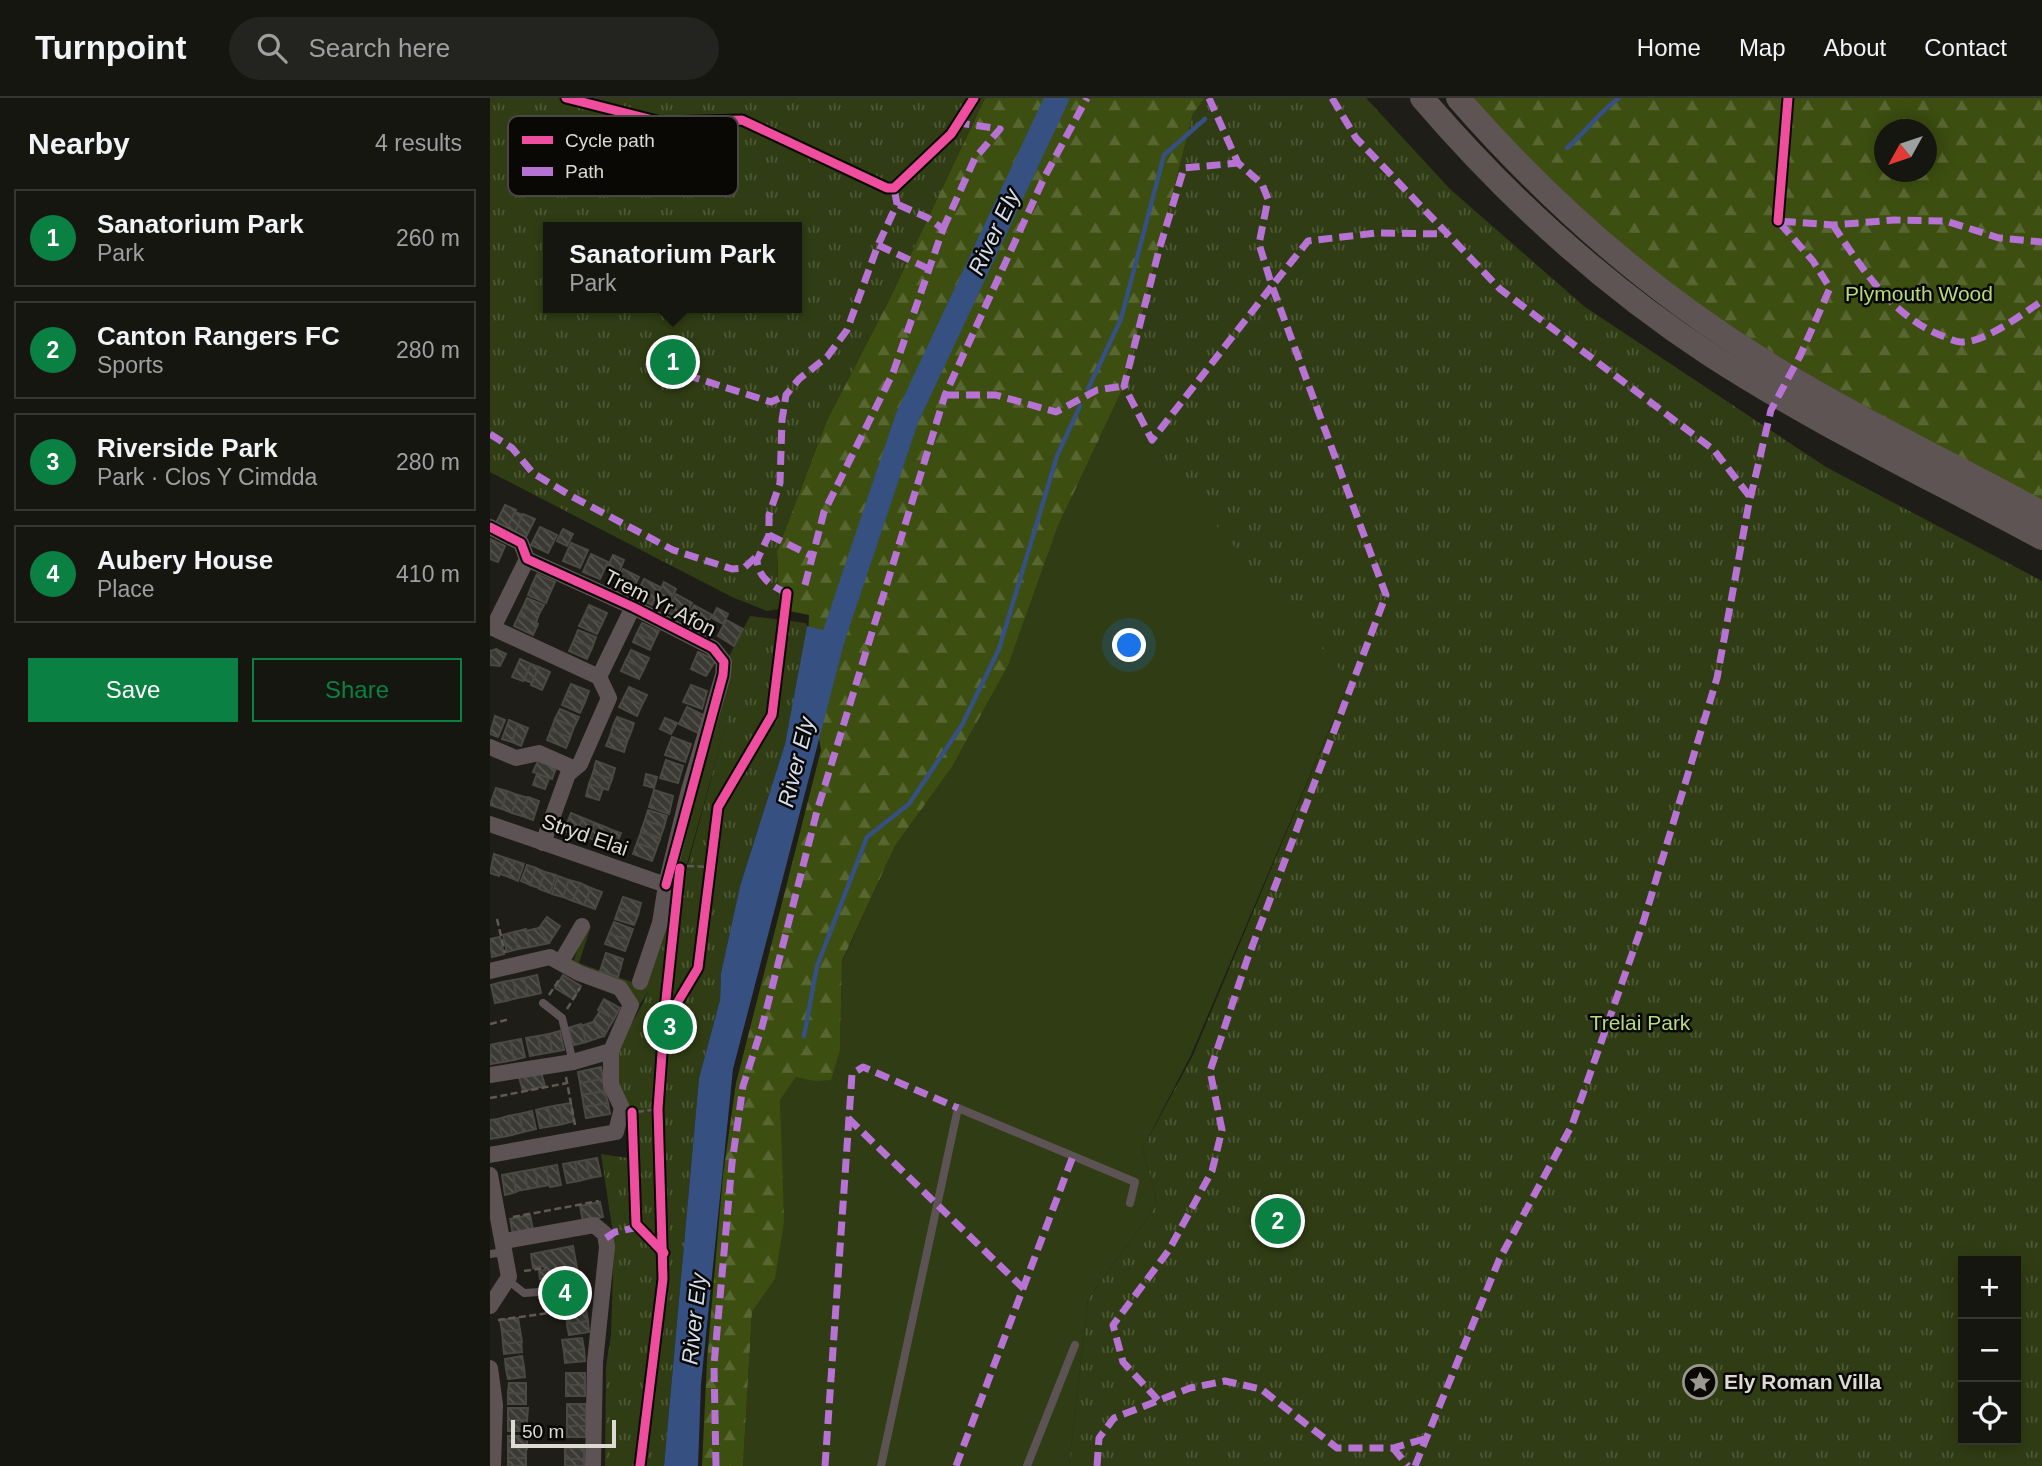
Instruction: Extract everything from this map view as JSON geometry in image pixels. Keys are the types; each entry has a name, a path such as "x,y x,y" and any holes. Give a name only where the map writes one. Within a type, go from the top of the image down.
{"main road":[{"path":"1422,98 1467,150 1539,221 1613,284 1667,325 1764,387 2042,538"},
{"path":"1458,98 1566,209 1636,271 1722,334 1835,403 2042,513"}],"street":[{"name":"Trem Yr Afon","path":"490,527 521,543 527,559 633,607 713,648 724,662 723,675 666,885 660,923 640,982"},
{"path":"527,559 491,627 598,677 609,698 580,764 568,774 543,843"},
{"path":"598,677 633,607"},
{"path":"490,747 516,758 539,752 573,768"},
{"name":"Stryd Elai","path":"490,824 666,885"},
{"path":"564,964 582,926"},
{"path":"490,971 550,957 588,977 620,988 629,998 630,1011 611,1051 611,1085 622,1108 616,1132 490,1155"},
{"path":"490,1074 569,1066 611,1051"},
{"path":"490,1175 500,1249 514,1277 492,1313"},
{"path":"500,1249 598,1227 605,1234 607,1247 595,1362 593,1466"},
{"path":"490,1368 495,1405 493,1466"}],"lane":[{"path":"543,1003 562,1018 569,1066"},
{"path":"881,1466 958,1108 1135,1182 1130,1203"},
{"path":"514,1277 524,1293 539,1292"},
{"path":"1027,1466 1075,1345"}],"path":[{"path":"709,880 712,855"},
{"path":"687,866 711,867"},
{"path":"497,919 506,956"},
{"path":"543,1003 564,964"},
{"path":"562,1018 588,977"},
{"path":"490,1024 510,1019"},
{"path":"569,1066 567,1083 575,1125"},
{"path":"490,1098 567,1083"},
{"path":"658,1122 659,1097"},
{"path":"632,1126 634,1112 658,1109"},
{"path":"506,1218 599,1201"},
{"path":"514,1277 545,1268"},
{"path":"492,1313 601,1306"},
{"path":"638,1464 642,1446"}],"green space":[{"path":"490,98 985,98 887,304 827,420 777,551 779,609 767,611 732,597 490,472"},
{"path":"985,98 1205,98 1193,114 1124,386 1058,526 1008,666 952,767 895,846 842,961 840,1050 831,1080 814,1081 796,1077 780,1100 784,1221 775,1279 752,1312 743,1466 702,1466 707,1360 723,1175 736,1083 821,750 807,665 809,615 779,609 777,551 827,420 887,304"},
{"name":"Trelai Park","path":"1205,98 1366,98 1450,189 1585,307 1826,467 2042,581 2042,1466 1069,1466 1088,1299 1156,1206 1155,1190 1142,1150 1193,1055 1350,681 1165,466 1124,386 1193,114"},
{"name":"Plymouth Wood","path":"1472,98 2042,98 2042,501 1850,398 1710,312 1614,238 1541,170"},
{"path":"1124,386 1350,681 1191,1055 1142,1150 1155,1190 1156,1206 1088,1299 1069,1466 743,1466 752,1312 775,1279 781,1154 780,1100 796,1076 814,1081 840,1050 842,962 895,846 952,767 1008,666 1058,526"},
{"path":"750,616 806,623 807,626 785,744 740,886 721,973 720,1000 699,1078 664,1466 605,1466 606,1367 611,1335 614,1240 601,1154 628,1158 628,1134 635,1134 633,1110 628,1109 616,1072 617,1057 654,975 671,905 677,906 683,868 687,868 746,650 735,645"},
{"path":"735,645 747,650 687,864 678,862 728,658"},
{"path":"669,905 660,961 650,989 636,1010 573,962 586,927 576,920 591,926 579,963 643,986"}],"water":[{"path":"807,626 846,636 733,1069 701,1384 698,1466 664,1466 699,1078 720,1000 721,973 740,886 785,744"}],"building":[{"path":"505,505 516,510 507,528 496,523"},
{"path":"515,512 523,515 515,532 507,528"},
{"path":"523,514 535,519 526,537 515,532"},
{"path":"540,527 557,535 548,553 531,545"},
{"path":"563,529 573,534 567,546 557,541"},
{"path":"490,539 505,546 498,562 490,559"},
{"path":"571,543 588,550 580,568 563,561"},
{"path":"591,554 608,562 600,579 583,572"},
{"path":"613,555 624,560 619,572 608,566"},
{"path":"623,569 639,577 631,594 615,586"},
{"path":"537,574 555,582 550,593 532,585"},
{"path":"644,579 660,587 652,605 635,597"},
{"path":"664,582 676,589 671,599 659,593"},
{"path":"532,585 550,593 546,603 528,595"},
{"path":"676,594 692,603 683,620 667,612"},
{"path":"527,598 544,605 539,614 523,607"},
{"path":"589,605 607,613 602,624 584,616"},
{"path":"694,605 712,615 703,631 684,624"},
{"path":"523,607 539,614 536,623 519,615"},
{"path":"717,608 728,614 723,624 712,618"},
{"path":"519,615 538,624 533,635 514,626"},
{"path":"584,616 602,624 597,634 579,626"},
{"path":"726,620 743,629 734,646 718,636"},
{"path":"642,623 659,631 654,641 637,633"},
{"path":"578,630 596,637 592,648 574,640"},
{"path":"637,633 654,641 650,650 633,642"},
{"path":"574,640 592,648 587,659 569,651"},
{"path":"496,649 506,654 500,666 490,665 490,651"},
{"path":"631,650 649,658 644,669 626,660"},
{"path":"698,652 716,660 706,676 691,669"},
{"path":"520,659 531,664 523,681 512,677"},
{"path":"626,660 644,669 639,679 621,671"},
{"path":"531,664 539,667 532,683 524,680"},
{"path":"539,667 550,672 542,690 531,685"},
{"path":"571,684 589,691 585,702 566,695"},
{"path":"691,685 707,691 702,709 683,702"},
{"path":"629,687 647,695 642,705 624,697"},
{"path":"566,695 585,702 580,713 562,705"},
{"path":"624,697 642,705 637,716 619,707"},
{"path":"687,707 705,716 698,733 679,724"},
{"path":"560,709 579,717 574,727 555,719"},
{"path":"495,716 505,720 498,737 490,734"},
{"path":"617,717 634,723 631,732 613,726"},
{"path":"665,718 677,723 671,734 660,729"},
{"path":"555,719 574,727 570,738 551,730"},
{"path":"509,720 518,724 512,742 502,739"},
{"path":"518,724 528,728 521,746 512,742"},
{"path":"613,726 631,732 627,742 610,736"},
{"path":"551,730 570,738 566,748 547,740"},
{"path":"610,736 627,742 624,752 606,746"},
{"path":"672,737 691,744 685,762 665,755"},
{"path":"666,760 683,766 678,783 660,778"},
{"path":"538,761 556,768 552,779 533,772"},
{"path":"596,761 615,768 612,779 593,773"},
{"path":"593,773 612,779 608,790 589,784"},
{"path":"537,774 549,778 545,789 533,785"},
{"path":"646,774 657,777 654,788 644,785"},
{"path":"589,784 603,788 599,800 586,796"},
{"path":"496,788 507,791 502,809 490,805"},
{"path":"654,790 673,796 669,814 649,807"},
{"path":"507,791 518,795 512,813 502,809"},
{"path":"518,795 528,798 522,816 512,813"},
{"path":"528,797 539,801 533,820 522,816"},
{"path":"648,810 667,816 664,827 645,820"},
{"path":"571,813 583,818 576,836 564,831"},
{"path":"583,818 595,823 588,840 576,836"},
{"path":"645,820 664,827 660,838 641,831"},
{"path":"595,823 603,826 597,841 589,838"},
{"path":"603,826 612,830 606,845 597,841"},
{"path":"612,830 621,833 615,848 606,845"},
{"path":"641,832 660,839 656,850 637,843"},
{"path":"637,843 656,850 652,861 633,854"},
{"path":"494,854 506,858 499,876 490,873"},
{"path":"506,858 515,861 509,877 500,874"},
{"path":"515,861 524,864 518,881 509,877"},
{"path":"527,865 536,868 530,885 521,881"},
{"path":"536,868 545,872 539,888 530,885"},
{"path":"545,872 556,875 550,893 539,889"},
{"path":"558,876 569,880 563,897 552,894"},
{"path":"569,880 580,883 573,901 563,897"},
{"path":"580,883 591,888 584,905 573,901"},
{"path":"591,888 602,892 595,909 584,905"},
{"path":"623,897 641,903 638,915 619,908"},
{"path":"619,908 638,915 634,925 615,919"},
{"path":"547,917 560,926 549,943 539,928"},
{"path":"614,922 633,929 629,940 609,934"},
{"path":"539,928 549,943 530,947 526,931"},
{"path":"526,929 530,947 518,949 514,932"},
{"path":"514,932 518,949 507,952 503,935"},
{"path":"609,934 629,940 625,951 605,944"},
{"path":"500,937 504,954 492,957 490,939"},
{"path":"606,953 623,959 618,977 600,971"},
{"path":"537,975 541,993 528,996 524,978"},
{"path":"563,975 581,986 573,999 555,988"},
{"path":"524,978 528,996 517,998 513,980"},
{"path":"513,980 517,998 506,1001 502,982"},
{"path":"502,982 506,1001 495,1003 491,985"},
{"path":"604,999 620,1008 614,1019 598,1010"},
{"path":"600,1011 614,1019 604,1036 593,1022"},
{"path":"593,1022 604,1036 586,1042 581,1026"},
{"path":"581,1024 586,1042 574,1045 568,1028"},
{"path":"560,1031 564,1050 552,1052 549,1034"},
{"path":"549,1034 552,1052 541,1054 538,1036"},
{"path":"538,1036 541,1054 530,1056 526,1038"},
{"path":"521,1039 525,1057 514,1060 510,1041"},
{"path":"510,1041 514,1060 503,1062 499,1043"},
{"path":"499,1043 503,1062 491,1064 490,1045"},
{"path":"601,1067 603,1079 580,1083 578,1072"},
{"path":"541,1072 545,1086 523,1091 519,1077"},
{"path":"603,1079 605,1091 582,1095 580,1083"},
{"path":"605,1091 608,1103 584,1107 582,1095"},
{"path":"571,1103 574,1121 563,1124 559,1105"},
{"path":"608,1103 610,1114 586,1118 584,1107"},
{"path":"559,1105 563,1124 552,1126 548,1107"},
{"path":"548,1107 552,1126 540,1128 536,1110"},
{"path":"532,1111 536,1129 523,1132 519,1114"},
{"path":"519,1114 523,1132 512,1135 508,1116"},
{"path":"508,1116 512,1135 502,1137 498,1119"},
{"path":"498,1119 502,1137 490,1139 490,1120"},
{"path":"597,1158 601,1176 590,1178 586,1160"},
{"path":"586,1160 590,1178 579,1181 575,1162"},
{"path":"575,1162 579,1181 567,1183 563,1164"},
{"path":"557,1165 561,1185 550,1187 546,1167"},
{"path":"546,1167 549,1185 538,1187 535,1169"},
{"path":"535,1169 538,1187 528,1189 524,1171"},
{"path":"524,1171 528,1189 516,1191 513,1173"},
{"path":"513,1173 516,1192 505,1195 502,1175"},
{"path":"600,1202 603,1217 583,1221 580,1206"},
{"path":"530,1215 533,1230 513,1234 510,1219"},
{"path":"573,1246 584,1307 552,1312 546,1278 540,1279 539,1271 545,1270 544,1266 533,1268 531,1254"},
{"path":"586,1310 588,1321 567,1324 566,1312"},
{"path":"518,1318 520,1330 502,1332 500,1320"},
{"path":"588,1321 589,1332 569,1335 567,1324"},
{"path":"520,1330 522,1342 503,1344 502,1332"},
{"path":"582,1338 584,1349 564,1352 562,1340"},
{"path":"521,1342 522,1352 504,1354 503,1344"},
{"path":"584,1349 585,1361 565,1363 564,1352"},
{"path":"522,1356 524,1367 506,1369 505,1359"},
{"path":"524,1367 525,1377 508,1379 506,1369"},
{"path":"566,1373 585,1373 585,1385 566,1385"},
{"path":"509,1383 526,1383 526,1394 508,1393"},
{"path":"566,1385 585,1385 585,1396 566,1396"},
{"path":"508,1393 526,1394 526,1404 508,1404"},
{"path":"567,1404 586,1404 586,1415 567,1415"},
{"path":"508,1408 528,1408 527,1420 508,1420"},
{"path":"567,1415 586,1415 586,1426 567,1426"},
{"path":"508,1420 527,1420 527,1431 508,1431"},
{"path":"567,1426 586,1426 586,1437 567,1437"},
{"path":"508,1436 527,1436 527,1449 508,1448"},
{"path":"508,1448 526,1448 526,1458 508,1458"},
{"path":"565,1448 584,1448 584,1459 565,1459"},
{"path":"508,1458 526,1458 526,1466 508,1466"},
{"path":"565,1459 584,1459 584,1466 565,1466"}],"waterway":[{"name":"River Ely","path":"824,665 907,418 1057,98"},
{"path":"1567,148 1619,98"},
{"path":"1088,389 1121,319 1164,155 1205,119"},
{"path":"804,1036 817,966 867,837 909,804 962,725 999,649 1057,456 1080,406"}],"marked path":[{"path":"716,1466 714,1365 732,1163 743,1086 762,1027 817,811 945,395 1044,178 1087,98"},
{"path":"1209,98 1238,163 1262,184 1268,199 1259,244 1272,286 1152,440 1124,386 1159,250 1184,168 1238,163"},
{"path":"1332,98 1356,138 1500,289 1714,450 1750,497"},
{"path":"943,229 975,158 1000,129 959,123"},
{"path":"787,593 763,577 757,560 769,535 769,515 780,483 782,420 786,395 799,379 827,357 847,330 878,245 897,204 894,188"},
{"path":"805,585 824,512 893,373 943,229 928,218 897,204"},
{"path":"1415,1466 1499,1260 1572,1125 1643,923 1717,678 1748,508 1771,410 1800,356 1830,288 1813,261 1778,221 1833,225 1894,220 1946,221 1999,238 2042,242"},
{"path":"1833,225 1866,273 1892,302 1922,326 1953,340 1961,342 1981,338 2042,301"},
{"path":"1158,1400 1123,1362 1113,1325 1169,1250 1212,1171 1222,1130 1210,1071 1247,960 1386,595 1272,286 1308,241 1376,233 1448,234"},
{"path":"878,245 929,269"},
{"path":"646,362 771,402 786,395"},
{"path":"945,395 996,395 1056,412 1097,390 1124,386"},
{"path":"490,434 512,448 533,473 673,550 732,569 744,568 758,555"},
{"path":"769,535 812,556"},
{"path":"825,1466 852,1074 863,1067 958,1108"},
{"path":"848,1118 1024,1289"},
{"path":"956,1466 1073,1156"},
{"path":"606,1238 615,1232 639,1227"},
{"path":"1097,1466 1099,1438 1114,1418 1190,1388 1225,1381 1261,1389 1337,1448 1393,1448 1424,1439"},
{"path":"1393,1448 1408,1466"}],"cycle path":[{"path":"566,98 637,116"},
{"path":"738,120 887,188 894,188 951,134 974,98"},
{"path":"1778,221 1788,98"},
{"path":"490,527 521,543 527,559 633,607 713,648 724,662 723,675 666,885"},
{"path":"640,1466 663,1279 658,1109 664,1025 698,968 718,807 772,715 787,593"},
{"path":"664,1018 680,868"},
{"path":"632,1112 636,1224 664,1253"}],"place":[{"name":"Sanatorium Park","path":"673,362"},
{"name":"Riverside Park","path":"670,1027"},
{"name":"Canton Rangers FC","path":"1278,1221"},
{"name":"Aubery House","path":"565,1293"},
{"name":"Ely Roman Villa","path":"1700,1382"}]}
